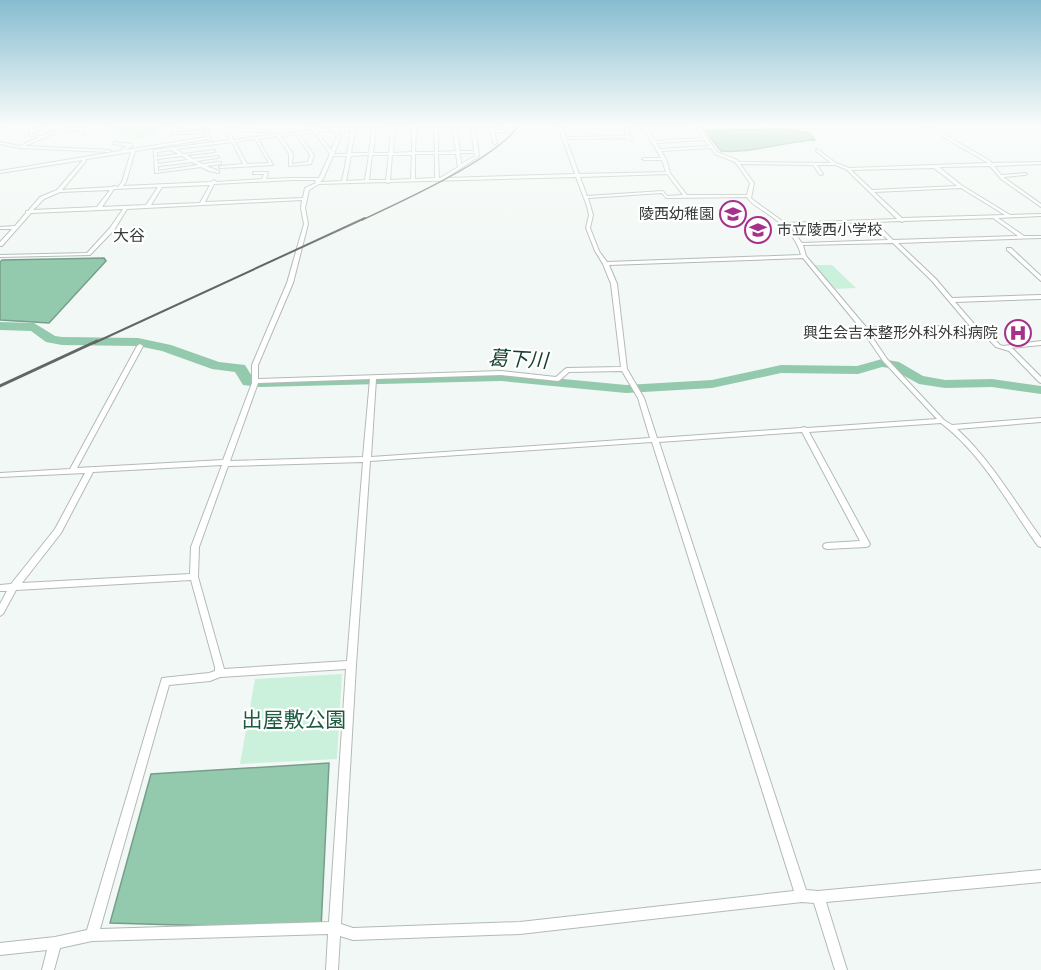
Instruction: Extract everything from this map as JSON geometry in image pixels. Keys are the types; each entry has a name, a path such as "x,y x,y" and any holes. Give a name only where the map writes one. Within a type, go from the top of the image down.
{"street":[{"path":"0,172 19,169"},
{"path":"59,191 77,169"},
{"path":"99,208 124,182 128,169"},
{"path":"156,169 156,172 177,169"},
{"path":"202,203 218,172 211,169"},
{"path":"219,673 220,667 194,577 195,547 255,381 255,364 290,283 306,224 303,208 307,189 321,179 325,169"},
{"path":"344,182 347,169"},
{"path":"367,182 369,169"},
{"path":"388,182 389,169"},
{"path":"413,169 413,181"},
{"path":"437,169 438,180"},
{"path":"438,180 458,169"},
{"path":"575,169 591,215 588,228 614,284 624,369 639,393 802,896"},
{"path":"667,169 686,196"},
{"path":"743,169 752,183 749,196 751,201 784,225 802,244 804,256 864,329 891,368 942,421 953,427 987,467 1041,544"},
{"path":"818,169 821,174"},
{"path":"848,169 902,221"},
{"path":"938,169 962,187 1010,216"},
{"path":"995,169 1000,176 1041,206"},
{"path":"254,173 267,173 255,188"},
{"path":"0,245 42,198 59,191 261,180 388,182 668,173"},
{"path":"1000,176 1025,174"},
{"path":"148,206 161,185"},
{"path":"871,190 962,187"},
{"path":"586,197 663,192 666,197 749,196"},
{"path":"28,212 305,199"},
{"path":"1032,199 1041,199"},
{"path":"0,256 88,254 112,229 126,207"},
{"path":"784,225 1041,215"},
{"path":"994,217 1022,237"},
{"path":"872,222 952,300 974,328"},
{"path":"0,228 15,227"},
{"path":"802,244 1041,237"},
{"path":"1009,249 1041,279"},
{"path":"606,264 804,256"},
{"path":"952,300 1041,297"},
{"path":"864,329 981,328 1002,347 1011,350 1041,381"},
{"path":"1002,347 1041,343"},
{"path":"72,471 140,346"},
{"path":"255,381 501,373 558,379 567,370 624,369"},
{"path":"332,970 351,665 374,377"},
{"path":"953,427 1041,420"},
{"path":"0,475 226,463 368,459 654,438 942,421"},
{"path":"804,429 866,544 827,546"},
{"path":"0,612 15,587 58,531 90,470"},
{"path":"0,588 194,577"},
{"path":"92,935 165,681 210,677 219,673 351,665"},
{"path":"0,949 55,943 92,935 336,928 353,934 520,928 802,896 818,897 1041,876"},
{"path":"818,897 841,970"},
{"path":"48,970 55,943"}],"green space":[{"path":"813,265 832,265 856,288 834,289"},
{"name":"出屋敷公園","path":"342,674 337,759 240,764 255,679"}],"shaded area":[{"path":"104,258 106,261 49,323 0,320 0,262 2,260"},
{"path":"329,763 321,929 110,923 151,774"}],"waterway":[{"name":"葛下川","path":"0,326 34,327 51,339 62,341 138,342 166,348 217,366 240,368 248,382 260,383 501,377 626,389 712,384 781,369 858,370 882,363 894,365 919,380 945,384 992,383 1041,390"}],"railway":[{"path":"362,220 463,169"},
{"path":"94,343 365,218"},
{"path":"0,386 97,341"}],"place":[{"name":"陵西幼稚園","path":"733,214"},
{"name":"市立陵西小学校","path":"758,230"},
{"name":"興生会吉本整形外科外科病院","path":"1018,333"}],"district":[{"name":"大谷","path":"129,235"}]}
